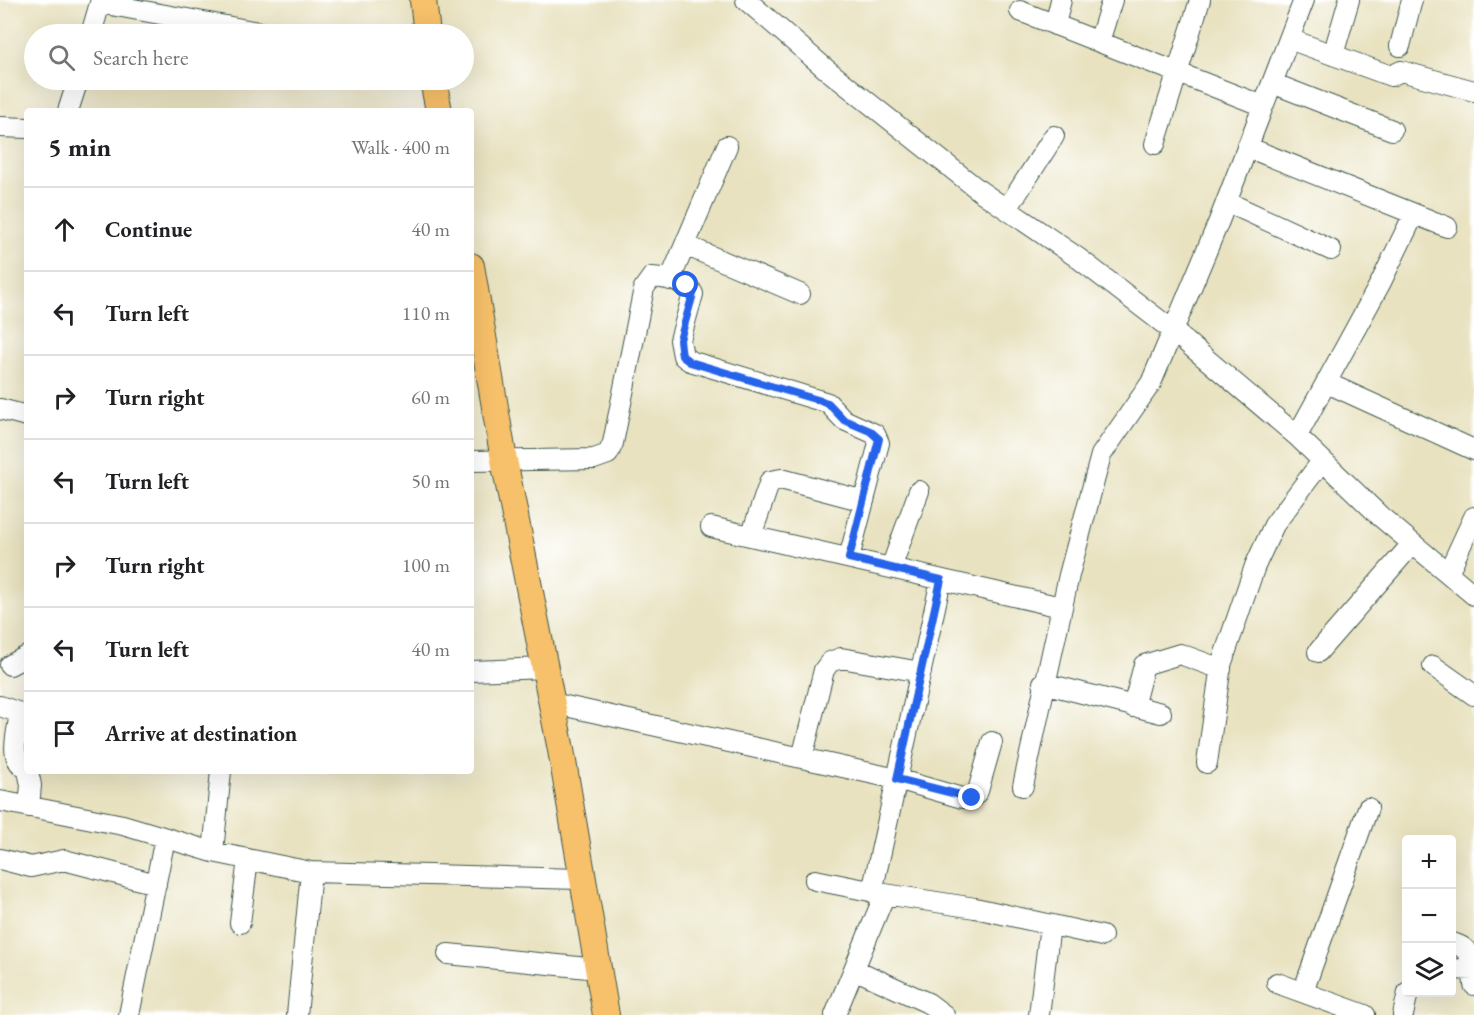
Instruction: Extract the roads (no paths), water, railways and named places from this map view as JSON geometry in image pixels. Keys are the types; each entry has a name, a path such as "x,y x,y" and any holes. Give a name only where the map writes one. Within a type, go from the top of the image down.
{"main road":[{"path":"423,0 426,24"},
{"path":"435,90 438,108"},
{"path":"474,284 504,460 552,703 606,1015"}],"street":[{"path":"747,0 826,69 980,191 1078,258 1172,330 1297,436 1412,544 1449,571 1474,595"},
{"path":"1055,25 1061,0"},
{"path":"1099,42 1112,0"},
{"path":"1155,144 1200,0"},
{"path":"1023,786 1043,683 1101,455 1151,383 1227,202 1304,0"},
{"path":"1333,55 1349,0"},
{"path":"1400,46 1412,0"},
{"path":"93,24 97,1 217,24"},
{"path":"1020,11 1263,106"},
{"path":"1289,39 1391,76 1401,71 1474,91"},
{"path":"1272,83 1392,130"},
{"path":"69,108 75,90"},
{"path":"0,127 24,128"},
{"path":"1007,209 1054,136"},
{"path":"670,280 728,146"},
{"path":"1247,147 1447,227"},
{"path":"1227,202 1331,250"},
{"path":"1297,436 1327,383 1414,214"},
{"path":"685,245 800,294"},
{"path":"474,461 594,459 608,454 613,443 644,288 652,277 670,280 686,285 693,294 680,340 682,356 690,362 828,403 844,420 875,434 879,443 849,558"},
{"path":"1327,383 1474,450"},
{"path":"0,409 24,415"},
{"path":"1207,763 1221,669 1256,566 1274,525 1322,461"},
{"path":"751,536 770,481 781,479 864,501"},
{"path":"891,568 919,491"},
{"path":"1449,571 1474,517"},
{"path":"711,527 1061,607"},
{"path":"1318,652 1412,544"},
{"path":"835,1015 856,970 879,893 897,779 941,580"},
{"path":"1133,707 1144,665 1180,654 1221,669"},
{"path":"802,758 824,670 830,662 841,658 921,672"},
{"path":"1433,666 1474,695"},
{"path":"474,671 545,668"},
{"path":"1043,683 1161,713"},
{"path":"552,703 897,779 972,798 978,791 992,742"},
{"path":"0,706 17,712 19,718 15,754 17,761 24,767"},
{"path":"28,774 31,785 29,807"},
{"path":"213,852 221,774"},
{"path":"0,801 123,825 213,852 311,872 582,879"},
{"path":"1303,992 1368,808"},
{"path":"129,1015 165,838"},
{"path":"0,859 31,867 64,860 156,884"},
{"path":"240,923 248,859"},
{"path":"297,1015 311,872"},
{"path":"815,880 975,908 1102,936"},
{"path":"1039,1015 1050,925"},
{"path":"1456,944 1466,948 1471,953 1473,978 1456,971"},
{"path":"448,954 598,969"},
{"path":"856,970 928,1002 944,1015"},
{"path":"1277,982 1365,1015"},
{"path":"1403,1015 1407,997"}]}
